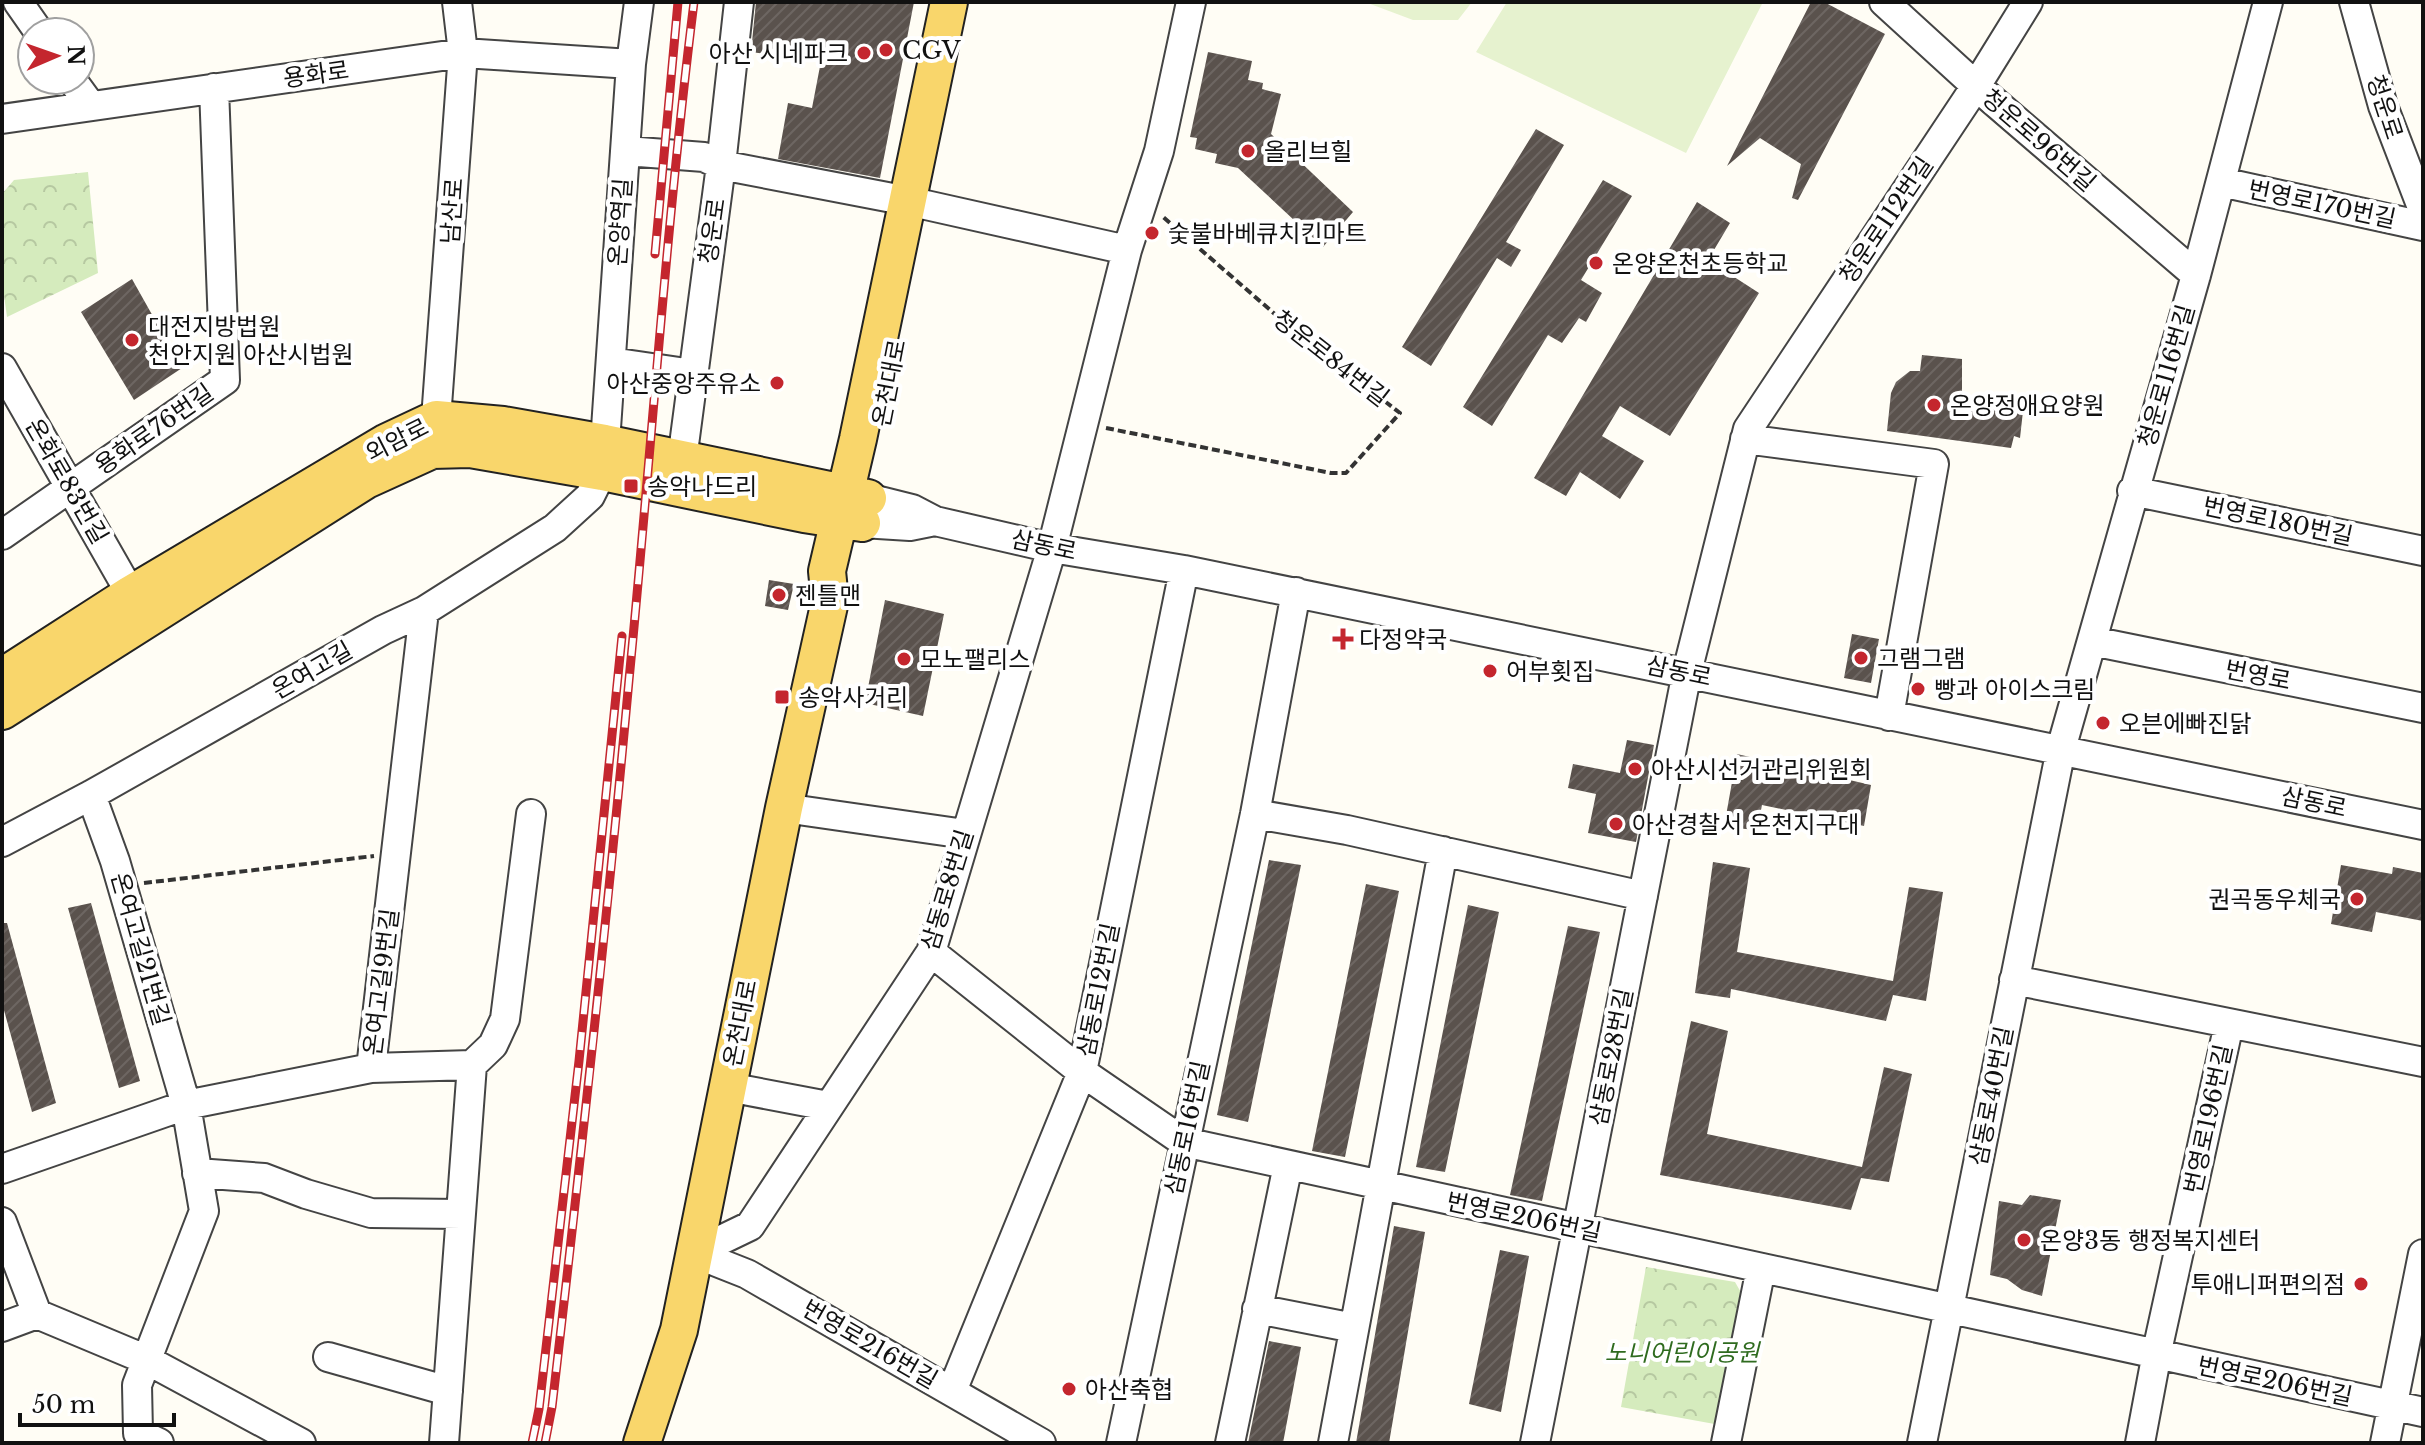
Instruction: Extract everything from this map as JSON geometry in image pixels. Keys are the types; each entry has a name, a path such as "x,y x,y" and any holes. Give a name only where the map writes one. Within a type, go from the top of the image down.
{"main road":[{"name":"온천대로","path":"642,1443 679,1330 784,808 830,601 849,572 854,509 916,204 949,2"},
{"name":"온천대로","path":"916,204 966,2"},
{"name":"외암로","path":"2,677 131,594 387,442 436,419 503,425 603,458 854,509"},
{"name":"외암로","path":"2,711 366,480 432,450 470,449 682,460 854,509"}],"street":[{"name":"온양역길","path":"603,458 631,64 639,2"},
{"name":"청운로","path":"682,460 739,2"},
{"path":"1052,548 1127,250 1159,151 1191,2"},
{"name":"청운로96번길","path":"1884,2 1976,86 2196,275"},
{"name":"청운로112번길","path":"1687,672 1748,429 1976,86 2028,2"},
{"name":"청운로116번길","path":"2061,749 2196,275 2268,2"},
{"name":"청운로","path":"2354,2 2383,106 2423,210"},
{"name":"남산로","path":"436,419 463,53 461,5"},
{"name":"용화로","path":"2,119 463,53 631,64"},
{"name":"용화로76번길","path":"2,535 225,380 214,88"},
{"path":"84,96 91,106"},
{"path":"626,151 704,157 721,165 1127,250"},
{"name":"번영로170번길","path":"2221,182 2423,226"},
{"path":"611,362 693,374"},
{"name":"온화로83번길","path":"2,368 10,400 70,487 131,594"},
{"path":"1745,439 1934,464 1889,716"},
{"name":"온여고길","path":"2,842 383,630 424,611 555,528 590,496 603,458"},
{"name":"번영로180번길","path":"2132,491 2423,551"},
{"name":"삼동로","path":"854,509 912,509 935,521 1052,548 1296,592 2423,825"},
{"name":"삼동로8번길","path":"694,1253 750,1226 931,952 1052,548"},
{"name":"삼동로12번길","path":"952,1391 1082,1072 1184,570"},
{"name":"삼동로16번길","path":"1121,1443 1255,814 1296,592"},
{"name":"온여고길9번길","path":"424,611 371,1068 472,1065"},
{"name":"번영로","path":"2092,641 2423,708"},
{"name":"삼동로28번길","path":"1535,1443 1687,672"},
{"name":"삼동로40번길","path":"1922,1443 2061,749"},
{"name":"온여고길21번길","path":"91,795 123,885 186,1105 204,1211 137,1385 138,1433 159,1443"},
{"path":"784,808 965,834"},
{"path":"444,1443 472,1065 493,1045 505,1019 531,814"},
{"path":"1255,814 1443,851 1643,896"},
{"path":"1333,1443 1443,851"},
{"name":"번영로206번길","path":"931,952 1082,1072 1184,1142 2423,1412"},
{"name":"번영로196번길","path":"2014,980 2423,1062"},
{"name":"번영로196번길","path":"2157,1355 2229,1024"},
{"path":"2,1169 186,1105 371,1068"},
{"path":"728,1087 828,1106"},
{"path":"1230,1443 1288,1165"},
{"path":"197,1173 264,1178 371,1213 461,1214"},
{"path":"2,1222 37,1314"},
{"name":"번영로216번길","path":"694,1253 747,1274 1041,1443"},
{"path":"2385,1443 2423,1254"},
{"path":"1726,1443 1761,1268"},
{"path":"1257,1309 1354,1328"},
{"path":"2,1327 37,1314 147,1360 301,1443"},
{"path":"2140,1443 2157,1355"},
{"path":"328,1357 448,1391"}],"path":[{"name":"청운로84번길","path":"1084,424 1331,473 1346,473 1400,413 1299,335 1145,201"},
{"path":"123,885 396,853"}],"green space":[{"path":"1365,2 1472,2 1458,20 1413,20"},
{"path":"1507,2 1763,2 1686,153 1476,52"},
{"path":"88,172 98,273 7,317 2,281 2,194 14,180"},
{"name":"노니어린이공원","path":"1646,1267 1735,1282 1743,1296 1720,1425 1621,1407"}],"building":[{"name":"아산 시네파크","path":"756,2 914,2 880,178 778,159 788,103 812,108 821,61 751,52"},
{"path":"1811,2 1824,2 1885,34 1798,200 1792,198 1801,164 1760,138 1727,166"},
{"name":"올리브힐","path":"1208,52 1252,61 1248,80 1263,83 1262,89 1281,94 1271,134 1353,212 1323,247 1238,168 1215,163 1217,154 1195,149 1197,138 1190,137"},
{"path":"1536,129 1564,145 1506,242 1521,250 1511,267 1497,258 1431,366 1402,347"},
{"path":"1603,180 1632,196 1581,280 1602,293 1586,322 1579,318 1562,343 1548,335 1492,426 1463,407"},
{"path":"1697,202 1730,223 1708,260 1759,293 1670,436 1620,406 1602,436 1644,461 1620,499 1580,472 1566,496 1534,478"},
{"name":"대전지방법원 천안지원 아산시법원","path":"132,279 182,368 134,400 81,312"},
{"name":"온양정애요양원","path":"1922,355 1962,359 1962,403 2023,411 2020,438 2014,436 2011,448 1887,431 1891,393 1896,382 1910,371 1920,371"},
{"name":"젠틀맨","path":"769,580 794,584 788,610 765,606"},
{"name":"모노팰리스","path":"885,600 944,614 923,716 865,703"},
{"name":"그램그램","path":"1852,634 1879,639 1871,683 1844,678"},
{"path":"1627,740 1654,745 1636,842 1588,833 1596,794 1568,788 1573,764 1620,773"},
{"path":"1737,754 1871,785 1864,826 1762,805 1757,830 1724,827"},
{"path":"1269,860 1301,865 1248,1122 1217,1115"},
{"path":"1713,862 1750,868 1737,952 1893,981 1909,887 1943,892 1926,1001 1893,995 1886,1021 1731,989 1730,998 1695,993"},
{"path":"2341,865 2392,874 2393,867 2423,873 2423,921 2376,912 2372,932 2331,924"},
{"path":"1366,884 1399,891 1345,1157 1312,1151"},
{"path":"91,903 140,1081 119,1088 68,908"},
{"path":"1468,905 1499,912 1445,1172 1416,1167"},
{"path":"2,923 7,923 56,1103 32,1112 2,1003"},
{"path":"1568,926 1600,932 1542,1201 1510,1195"},
{"path":"1691,1021 1728,1031 1707,1134 1862,1167 1884,1067 1912,1074 1889,1182 1861,1178 1851,1210 1660,1175"},
{"name":"온양3동 행정복지센터","path":"2030,1195 2061,1200 2042,1296 2022,1290 2007,1279 1990,1275 1999,1201 2022,1205"},
{"path":"1394,1226 1425,1232 1389,1443 1356,1443"},
{"path":"1500,1250 1529,1256 1501,1412 1469,1404"},
{"path":"1269,1341 1301,1347 1283,1443 1248,1443"}],"railway":[{"path":"655,254 678,2"},
{"path":"545,1443 552,1407 602,953 667,256 694,2"},
{"path":"532,1443 539,1409 579,1061 622,636"}],"place":[{"name":"CGV","path":"886,50"},
{"name":"아산 시네파크","path":"864,53"},
{"name":"올리브힐","path":"1248,151"},
{"name":"숯불바베큐치킨마트","path":"1152,233"},
{"name":"온양온천초등학교","path":"1596,263"},
{"name":"대전지방법원 천안지원 아산시법원","path":"132,340"},
{"name":"아산중앙주유소","path":"777,383"},
{"name":"온양정애요양원","path":"1934,405"},
{"name":"송악나드리","path":"631,486"},
{"name":"젠틀맨","path":"779,595"},
{"name":"다정약국","path":"1343,639"},
{"name":"그램그램","path":"1861,658"},
{"name":"모노팰리스","path":"904,659"},
{"name":"어부횟집","path":"1490,671"},
{"name":"빵과 아이스크림","path":"1918,689"},
{"name":"송악사거리","path":"782,697"},
{"name":"오븐에빠진닭","path":"2103,723"},
{"name":"아산시선거관리위원회","path":"1635,769"},
{"name":"아산경찰서 온천지구대","path":"1616,824"},
{"name":"권곡동우체국","path":"2357,899"},
{"name":"온양3동 행정복지센터","path":"2024,1240"},
{"name":"투애니퍼편의점","path":"2361,1284"},
{"name":"아산축협","path":"1069,1389"}]}
